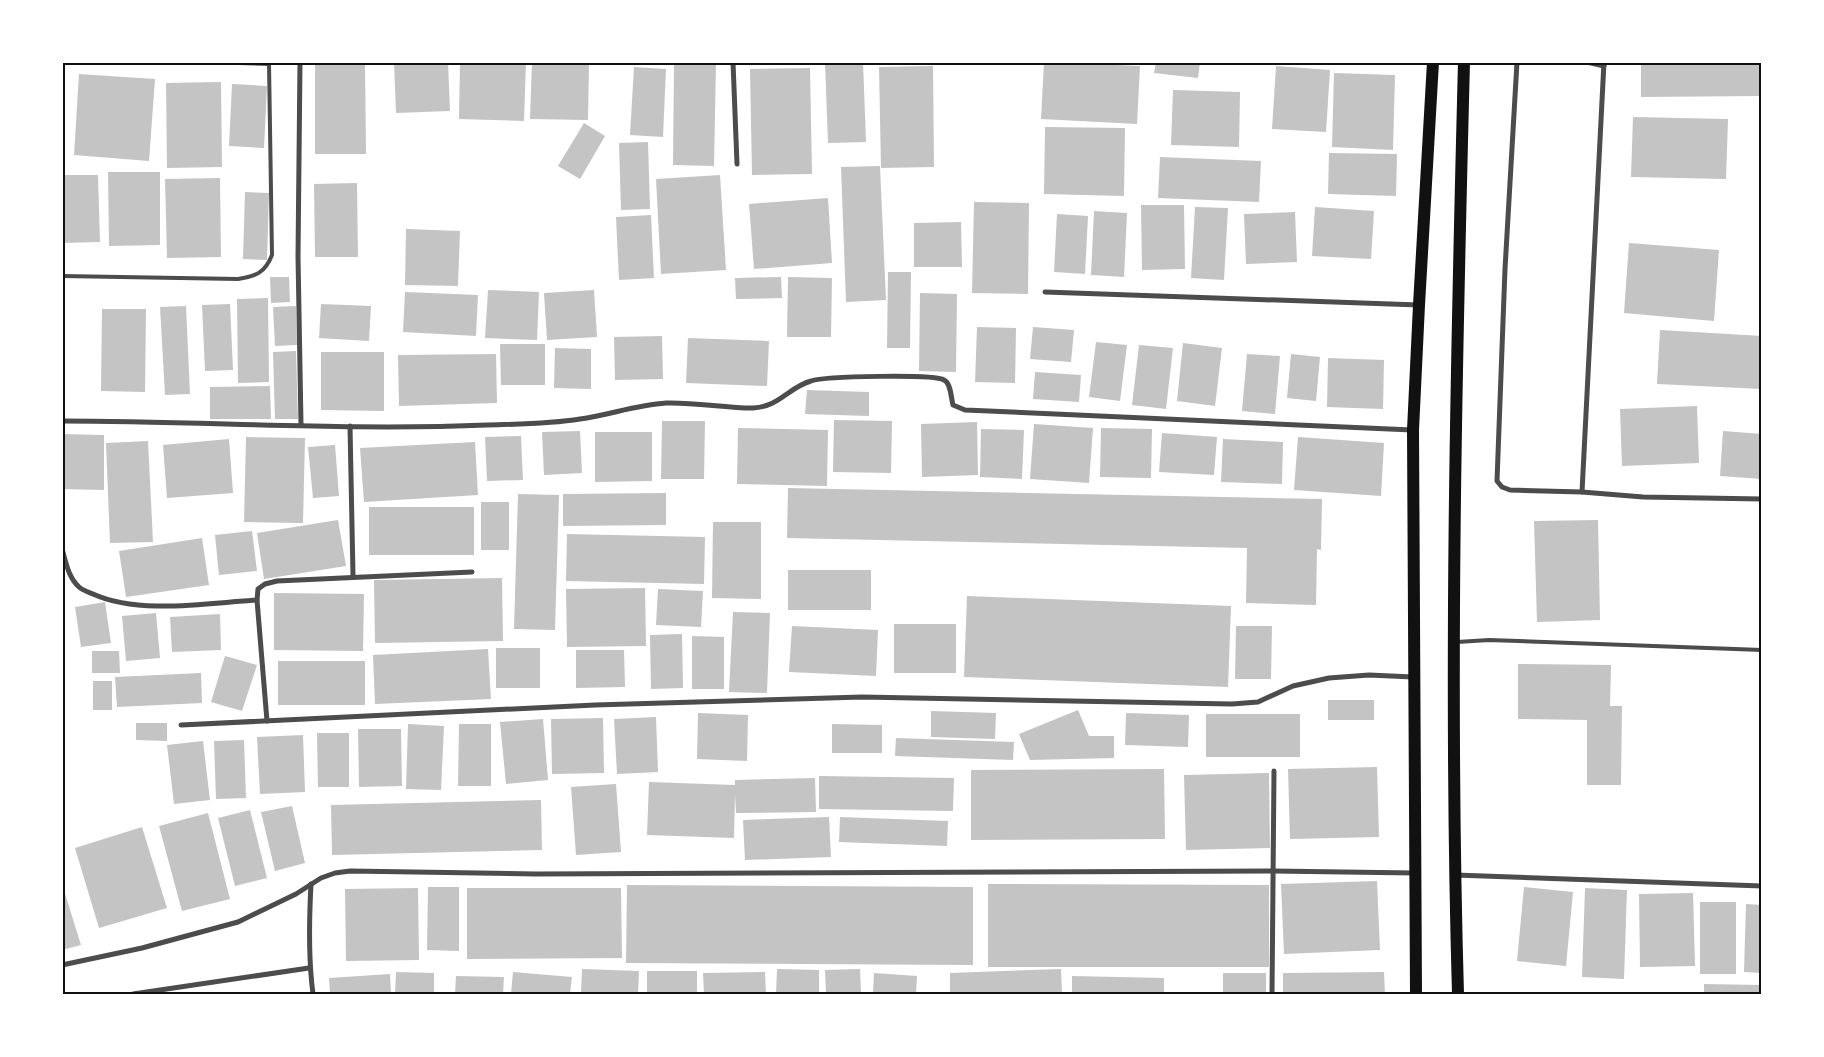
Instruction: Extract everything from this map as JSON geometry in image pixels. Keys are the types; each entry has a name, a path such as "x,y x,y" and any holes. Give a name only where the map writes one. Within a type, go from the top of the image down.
{"main road":[{"path":"1416,994 1413,430 1418,305 1433,62"},
{"path":"1458,994 1454,875 1455,642 1457,336 1464,62"}],"street":[{"path":"300,62 298,256 301,425"},
{"path":"733,62 737,164"},
{"path":"1517,62 1505,269 1497,481 1502,487 1510,490 1582,492 1643,497 1762,499"},
{"path":"1582,492 1604,64 1587,62"},
{"path":"1045,292 1418,305"},
{"path":"62,421 350,426 486,425 578,419 646,405 691,403 756,408 769,406 812,380 842,377 928,377 943,379 948,383 953,405 965,410 1413,430"},
{"path":"350,426 353,576"},
{"path":"62,548 70,576 79,588 118,603 184,605 257,600"},
{"path":"267,721 257,600 258,589 265,584 277,581 472,572"},
{"path":"181,725 585,706 862,697 1232,704 1258,702 1293,686 1329,678 1369,675 1414,677"},
{"path":"1272,994 1274,771"},
{"path":"62,966 142,948 238,922 283,901 321,878 335,873 350,871 556,874 1273,871 1416,873"},
{"path":"1454,875 1762,886"},
{"path":"311,884 308,936 309,968 313,994"},
{"path":"133,994 309,968"}],"lane":[{"path":"62,276 238,279 254,276 267,267 272,255 269,63 203,62"},
{"path":"1455,642 1489,640 1762,650"}],"building":[{"path":"315,62 365,62 366,154 315,154"},
{"path":"394,62 448,62 450,111 396,113"},
{"path":"460,62 526,62 524,121 459,119"},
{"path":"532,62 589,62 588,120 530,119"},
{"path":"674,62 716,63 714,166 673,165"},
{"path":"825,62 863,62 866,142 828,143"},
{"path":"1044,62 1140,66 1137,124 1041,119"},
{"path":"1156,62 1200,62 1198,78 1154,73"},
{"path":"1641,62 1762,62 1762,96 1641,97"},
{"path":"933,66 934,167 881,168 879,67"},
{"path":"1276,66 1330,70 1326,132 1272,129"},
{"path":"634,67 666,69 663,137 630,135"},
{"path":"810,68 812,174 752,175 750,69"},
{"path":"1334,73 1395,75 1393,150 1332,147"},
{"path":"79,74 155,79 149,161 74,155"},
{"path":"221,82 222,167 167,168 166,83"},
{"path":"232,84 267,86 264,148 229,146"},
{"path":"1173,90 1240,92 1239,147 1171,145"},
{"path":"1633,117 1728,119 1726,179 1631,177"},
{"path":"584,123 605,136 580,179 558,166"},
{"path":"1045,127 1125,128 1124,196 1044,194"},
{"path":"648,142 650,209 621,210 619,143"},
{"path":"1329,153 1397,154 1396,196 1328,194"},
{"path":"1160,157 1261,161 1259,202 1158,198"},
{"path":"880,166 886,300 846,302 841,167"},
{"path":"108,172 160,172 160,245 109,246"},
{"path":"62,175 98,175 100,242 62,243"},
{"path":"720,175 726,270 661,274 656,179"},
{"path":"220,178 221,257 167,258 165,179"},
{"path":"357,183 358,257 315,257 314,184"},
{"path":"245,192 269,193 267,260 243,259"},
{"path":"828,198 832,263 754,269 749,204"},
{"path":"974,202 1029,203 1028,294 972,293"},
{"path":"1141,205 1184,205 1185,269 1142,270"},
{"path":"1195,207 1228,208 1224,280 1191,278"},
{"path":"1315,207 1374,211 1371,259 1312,256"},
{"path":"1094,211 1127,213 1124,277 1091,275"},
{"path":"1295,212 1297,262 1246,264 1244,214"},
{"path":"1057,214 1088,216 1085,274 1054,272"},
{"path":"651,215 654,278 619,280 616,217"},
{"path":"961,222 962,267 914,267 914,223"},
{"path":"406,229 460,231 458,286 405,285"},
{"path":"1629,243 1719,250 1714,321 1624,313"},
{"path":"888,272 911,272 910,348 887,348"},
{"path":"270,277 289,277 290,302 271,303"},
{"path":"781,277 782,298 736,299 735,278"},
{"path":"788,277 832,278 831,337 787,337"},
{"path":"488,290 539,292 537,340 485,338"},
{"path":"594,290 597,337 547,340 544,293"},
{"path":"405,292 478,295 476,336 403,332"},
{"path":"920,293 957,294 956,372 919,371"},
{"path":"268,298 269,382 238,383 237,299"},
{"path":"230,304 233,370 205,371 202,305"},
{"path":"321,304 371,306 369,341 319,338"},
{"path":"186,306 190,394 165,395 160,307"},
{"path":"296,306 297,345 275,346 273,307"},
{"path":"102,309 146,309 145,392 101,391"},
{"path":"977,327 1016,328 1015,383 975,382"},
{"path":"1033,327 1074,330 1071,362 1030,359"},
{"path":"1660,330 1762,336 1762,389 1657,384"},
{"path":"662,336 663,379 615,380 614,337"},
{"path":"688,338 769,341 767,386 686,383"},
{"path":"1096,342 1127,345 1120,401 1089,397"},
{"path":"1183,343 1222,348 1215,406 1177,401"},
{"path":"500,344 545,344 545,385 501,385"},
{"path":"1139,345 1173,348 1166,409 1132,405"},
{"path":"555,348 591,349 591,389 554,388"},
{"path":"296,351 298,419 275,419 273,352"},
{"path":"321,352 384,352 384,411 321,410"},
{"path":"496,354 497,403 399,406 398,355"},
{"path":"1247,354 1280,356 1275,414 1242,411"},
{"path":"1291,354 1320,357 1316,401 1287,398"},
{"path":"1328,358 1384,360 1383,409 1327,407"},
{"path":"1035,372 1081,375 1079,402 1033,399"},
{"path":"270,386 271,419 210,419 210,387"},
{"path":"807,390 869,392 869,416 805,414"},
{"path":"1697,406 1699,463 1622,466 1620,409"},
{"path":"834,420 892,421 891,473 833,472"},
{"path":"662,421 705,421 704,479 661,479"},
{"path":"977,422 978,475 922,477 921,424"},
{"path":"1034,424 1093,428 1089,483 1030,479"},
{"path":"738,428 828,430 827,486 737,484"},
{"path":"1101,428 1152,429 1151,478 1100,477"},
{"path":"981,429 1024,430 1022,479 980,477"},
{"path":"580,431 582,473 544,475 542,432"},
{"path":"1723,431 1762,434 1762,479 1720,476"},
{"path":"595,432 652,432 652,481 595,482"},
{"path":"1162,433 1217,437 1214,475 1159,472"},
{"path":"62,434 104,435 104,490 62,489"},
{"path":"521,436 523,480 487,481 485,437"},
{"path":"246,437 305,438 303,523 244,522"},
{"path":"1298,437 1384,443 1381,496 1294,490"},
{"path":"229,439 233,493 167,498 163,445"},
{"path":"1223,439 1283,442 1282,484 1221,482"},
{"path":"148,441 153,542 110,543 106,443"},
{"path":"475,442 478,495 364,502 360,448"},
{"path":"335,445 339,496 313,498 308,447"},
{"path":"788,488 1322,499 1321,550 1317,549 1316,605 1246,603 1247,548 787,538"},
{"path":"666,493 666,525 563,526 563,494"},
{"path":"518,494 559,495 555,630 514,629"},
{"path":"481,502 509,502 509,550 481,550"},
{"path":"369,507 474,507 474,555 369,555"},
{"path":"338,520 346,566 264,579 257,533"},
{"path":"1598,520 1600,620 1537,622 1534,521"},
{"path":"713,522 761,522 761,599 712,598"},
{"path":"252,531 257,571 219,575 215,535"},
{"path":"567,534 705,537 704,584 566,581"},
{"path":"202,538 209,585 126,597 119,551"},
{"path":"788,570 871,570 871,610 788,610"},
{"path":"502,578 503,641 375,643 374,580"},
{"path":"645,588 646,646 567,647 566,589"},
{"path":"658,589 703,591 701,627 656,625"},
{"path":"274,593 364,594 363,651 274,650"},
{"path":"967,596 1231,606 1228,687 964,677"},
{"path":"105,602 111,643 81,647 75,607"},
{"path":"733,612 770,613 767,693 729,692"},
{"path":"156,613 160,658 126,661 122,616"},
{"path":"220,614 221,650 172,652 170,617"},
{"path":"894,624 956,624 956,673 894,673"},
{"path":"792,626 878,630 876,676 789,672"},
{"path":"1236,626 1272,626 1271,679 1235,679"},
{"path":"682,634 683,688 651,689 650,635"},
{"path":"692,636 724,637 724,689 692,689"},
{"path":"496,648 540,648 540,688 496,688"},
{"path":"488,649 491,699 375,704 373,655"},
{"path":"576,650 624,650 625,687 576,688"},
{"path":"92,651 119,651 120,673 92,673"},
{"path":"225,656 257,665 242,711 211,702"},
{"path":"278,661 365,661 365,705 278,705"},
{"path":"1518,664 1611,665 1610,706 1622,706 1621,785 1587,785 1587,720 1518,719"},
{"path":"201,673 202,703 117,707 115,677"},
{"path":"93,681 112,681 112,710 93,710"},
{"path":"1328,700 1374,700 1374,720 1328,720"},
{"path":"1078,710 1089,736 1114,736 1114,758 1030,760 1019,734"},
{"path":"931,711 996,713 995,739 931,737"},
{"path":"698,713 748,715 747,761 697,759"},
{"path":"1126,713 1189,715 1188,747 1125,745"},
{"path":"1206,714 1300,714 1300,757 1206,757"},
{"path":"656,717 658,772 617,774 614,719"},
{"path":"603,718 604,773 552,774 551,719"},
{"path":"543,719 548,780 506,784 500,722"},
{"path":"136,723 167,723 167,741 136,740"},
{"path":"408,724 444,726 441,790 406,789"},
{"path":"459,724 491,724 491,786 458,786"},
{"path":"832,724 882,725 882,753 832,753"},
{"path":"358,729 401,729 402,786 359,787"},
{"path":"317,733 349,733 349,787 318,787"},
{"path":"303,735 305,792 260,794 257,737"},
{"path":"896,738 1014,742 1013,760 895,756"},
{"path":"244,740 246,798 216,799 214,741"},
{"path":"203,741 210,800 174,804 167,745"},
{"path":"1377,767 1379,837 1290,839 1288,769"},
{"path":"1164,769 1165,839 971,840 971,770"},
{"path":"1269,773 1270,848 1186,850 1184,775"},
{"path":"819,776 954,778 953,811 819,809"},
{"path":"815,778 816,812 736,813 735,794 734,838 647,835 649,782 735,785 735,780"},
{"path":"616,784 621,852 576,855 571,787"},
{"path":"541,800 542,850 332,855 331,805"},
{"path":"292,806 305,863 275,871 261,812"},
{"path":"250,810 267,878 235,886 218,818"},
{"path":"208,813 230,899 182,911 159,826"},
{"path":"829,817 831,857 745,860 743,820"},
{"path":"840,817 948,821 947,846 839,842"},
{"path":"142,827 167,908 99,928 75,848"},
{"path":"1377,881 1380,950 1284,954 1281,884"},
{"path":"62,884 81,945 62,950"},
{"path":"988,884 1269,885 1269,967 988,967"},
{"path":"627,885 973,887 973,965 626,963"},
{"path":"428,887 459,887 459,951 427,950"},
{"path":"1524,887 1573,892 1566,966 1517,961"},
{"path":"418,888 419,960 346,961 345,889"},
{"path":"467,888 621,888 622,958 467,959"},
{"path":"1585,888 1627,890 1624,979 1582,977"},
{"path":"1693,893 1695,966 1640,967 1639,894"},
{"path":"1700,902 1736,902 1736,974 1700,974"},
{"path":"1746,904 1762,905 1762,973 1744,972"},
{"path":"582,969 639,971 638,994 581,994"},
{"path":"777,969 819,970 819,994 776,994"},
{"path":"860,969 861,994 826,994 825,970"},
{"path":"1061,969 1062,994 950,994 950,973"},
{"path":"647,971 697,971 697,994 647,994"},
{"path":"396,972 434,973 434,994 395,994"},
{"path":"513,972 572,977 570,994 511,994"},
{"path":"765,972 766,994 704,994 703,973"},
{"path":"1384,972 1385,994 1283,994 1283,973"},
{"path":"874,973 917,976 916,994 873,994"},
{"path":"1223,973 1266,973 1266,994 1223,994"},
{"path":"390,974 391,994 330,994 329,978"},
{"path":"456,976 504,977 503,994 455,994"},
{"path":"1072,976 1164,978 1164,994 1072,994"},
{"path":"1704,984 1762,985 1762,994 1704,994"}]}
